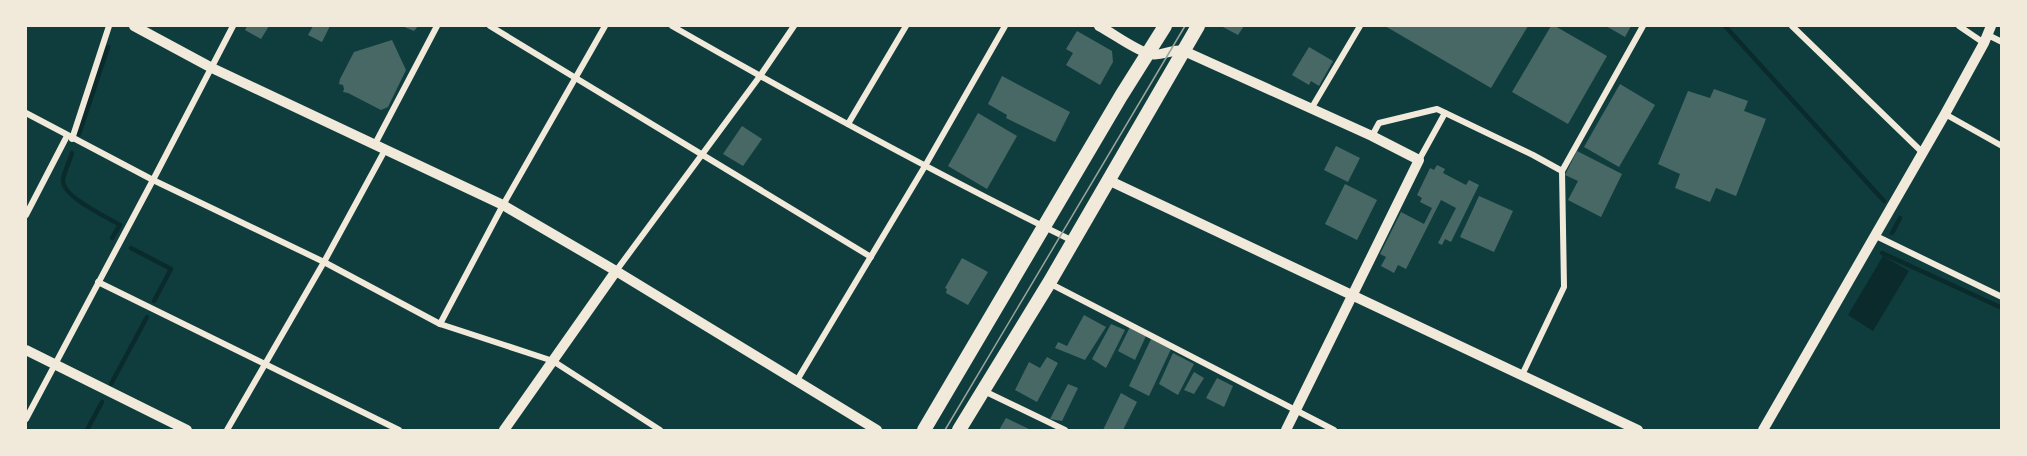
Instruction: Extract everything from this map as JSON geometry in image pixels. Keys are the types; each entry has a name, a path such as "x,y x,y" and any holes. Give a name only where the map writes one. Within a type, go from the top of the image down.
{"main road":[{"path":"924,430 1165,26"},
{"path":"959,430 1049,283 1198,26"}],"street":[{"path":"26,215 70,137 109,26"},
{"path":"134,26 212,68 503,205 877,430"},
{"path":"26,419 233,26"},
{"path":"227,430 324,262 437,26"},
{"path":"490,26 870,257"},
{"path":"440,324 503,205 605,26"},
{"path":"672,26 926,166 1073,241"},
{"path":"504,430 794,26"},
{"path":"848,124 906,26"},
{"path":"796,382 926,166 1005,26"},
{"path":"1099,26 1148,53 1184,51 1372,136 1419,160"},
{"path":"1311,109 1360,26"},
{"path":"1521,377 1564,287 1563,171 1643,26"},
{"path":"1792,26 1923,153"},
{"path":"1959,26 1988,35 2001,42"},
{"path":"1763,430 1876,236 1988,35"},
{"path":"1372,136 1379,123 1437,109 1533,154 1563,171"},
{"path":"26,113 153,180 324,262 440,324 553,361 660,430"},
{"path":"1286,430 1419,160 1445,113"},
{"path":"1945,114 2001,146"},
{"path":"1108,180 1521,377 1618,426 1638,430"},
{"path":"1876,236 2001,297"},
{"path":"98,282 399,430"},
{"path":"1049,283 1334,430"},
{"path":"26,350 187,430"},
{"path":"983,390 1065,430"}],"water":[{"path":"1883,256 1909,271 1873,331 1848,315"}],"building":[{"path":"247,26 269,26 261,39 245,30"},
{"path":"313,26 330,26 322,42 308,35"},
{"path":"402,26 418,26 414,31"},
{"path":"1221,26 1244,26 1238,35"},
{"path":"1385,26 1528,26 1491,88"},
{"path":"1551,26 1555,26 1607,56 1568,124 1512,92"},
{"path":"1606,26 1631,26 1625,37"},
{"path":"1077,31 1112,51 1113,62 1100,85 1066,65 1073,53 1066,49"},
{"path":"392,40 406,70 388,107 381,110 343,92 343,85 339,84 340,79 354,52"},
{"path":"1309,47 1333,61 1319,86 1311,81 1309,85 1292,75"},
{"path":"1002,76 1070,112 1055,142 1006,118 1007,115 988,104"},
{"path":"1620,84 1655,105 1619,167 1584,147"},
{"path":"1714,89 1748,101 1744,111 1766,119 1736,196 1716,188 1710,202 1675,188 1680,174 1658,164 1688,91 1710,98"},
{"path":"978,113 1017,136 987,189 948,166"},
{"path":"742,126 762,139 743,166 723,154"},
{"path":"1336,146 1360,158 1348,182 1324,170"},
{"path":"1577,151 1622,174 1601,217 1568,200 1578,181 1565,175"},
{"path":"1437,165 1445,169 1443,173 1466,185 1469,180 1479,185 1451,242 1445,239 1442,245 1438,243 1456,208 1441,200 1406,269 1398,265 1394,273 1381,266 1386,257 1380,254 1401,212 1424,224 1432,208 1420,202 1422,198 1417,195 1430,168 1434,170"},
{"path":"1345,184 1377,200 1357,240 1325,224"},
{"path":"1479,196 1513,211 1494,252 1460,237"},
{"path":"962,258 988,272 968,305 946,293 945,288"},
{"path":"1084,315 1106,327 1085,360 1055,348 1058,342 1067,346"},
{"path":"1111,324 1125,330 1106,368 1092,359"},
{"path":"1130,327 1146,336 1135,360 1118,351"},
{"path":"1151,339 1171,349 1149,396 1129,386"},
{"path":"1173,353 1194,364 1178,395 1159,384"},
{"path":"1047,357 1058,363 1037,402 1015,390 1029,362 1040,368"},
{"path":"1194,372 1204,378 1194,394 1184,390"},
{"path":"1217,378 1233,386 1224,407 1206,398"},
{"path":"1068,384 1078,388 1062,421 1050,419"},
{"path":"1121,393 1137,402 1123,430 1103,430"},
{"path":"1006,418 1031,430 999,430"}],"waterway":[{"path":"1725,26 1884,201"},
{"path":"79,134 108,47"},
{"path":"72,153 63,180 65,186 77,200 120,225 112,238"},
{"path":"1892,233 1900,218"},
{"path":"131,248 171,269 154,301"},
{"path":"1882,253 2002,308"},
{"path":"111,384 147,317"},
{"path":"87,430 102,402"}],"tram line":[{"path":"945,430 1185,26"}]}
